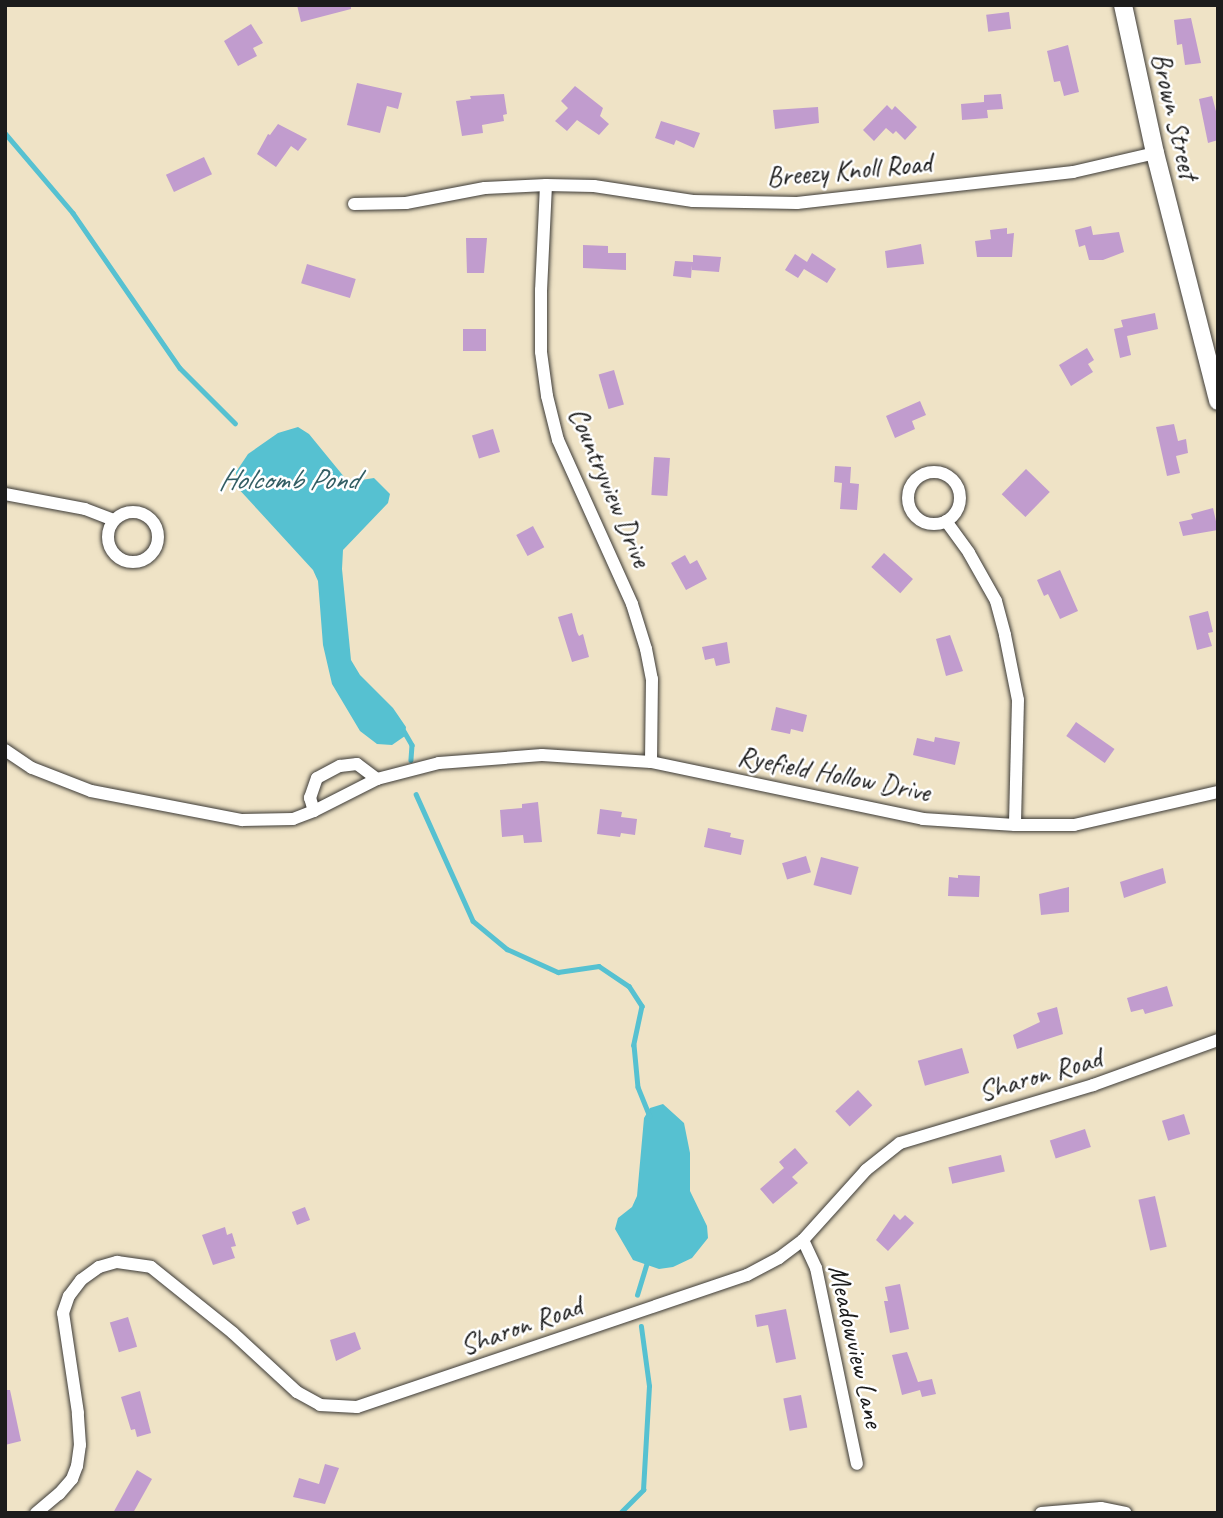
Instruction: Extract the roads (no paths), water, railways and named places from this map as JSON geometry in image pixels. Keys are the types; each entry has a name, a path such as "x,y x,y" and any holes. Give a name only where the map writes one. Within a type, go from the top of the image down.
{"street":[{"name":"Brown Street","path":"1123,5 1155,153 1218,401"},
{"name":"Breezy Knoll Road","path":"354,204 406,203 485,188 546,185 594,186 693,201 797,202 1073,172 1155,153"},
{"name":"Countryview Drive","path":"546,185 541,352 547,396 558,440 632,604 646,649 652,679 652,762"},
{"path":"939,472 958,486 960,502 952,517 946,521 925,523 910,509 909,488 924,473 939,472"},
{"path":"5,494 85,509 114,520 129,512 145,515 152,520 158,536 153,551 147,557 132,562 117,556 109,543 110,527 114,520"},
{"path":"946,521 969,553 996,601 1005,635 1018,700 1015,825"},
{"name":"Ryefield Hollow Drive","path":"5,750 32,768 91,791 242,820 293,819 377,779 439,763 542,755 652,762 923,819 1015,825 1074,825 1218,792"},
{"path":"314,811 310,798 317,778 340,766 357,764 377,779"},
{"name":"Sharon Road","path":"36,1513 59,1494 72,1479 77,1466 80,1446 78,1413 63,1314 69,1296 80,1280 99,1267 117,1262 151,1267 233,1333 297,1392 320,1405 342,1408 369,1404 747,1275 779,1258 803,1240 866,1170 900,1143 1093,1086 1218,1040"},
{"name":"Meadowview Lane","path":"803,1240 816,1268 857,1464"},
{"path":"1041,1513 1101,1508 1126,1513"}],"water":[{"name":"Holcomb Pond","path":"298,427 309,434 345,478 355,481 374,478 390,494 388,503 343,550 342,569 351,660 360,675 393,708 406,727 405,736 392,745 377,744 360,731 332,684 323,645 318,581 313,570 236,486 236,472 248,454 278,433"},
{"path":"663,1104 684,1123 690,1153 690,1191 707,1226 708,1238 692,1258 673,1267 659,1269 633,1260 615,1229 618,1218 632,1207 637,1196 644,1118 650,1108"}],"waterway":[{"path":"5,133 73,213 180,368 235,423"},
{"path":"404,731 412,745 411,760"},
{"path":"416,794 473,921 507,949 558,972 599,966 629,986 642,1006 634,1045 638,1087 650,1116"},
{"path":"637,1295 647,1262"},
{"path":"620,1513 643,1490 649,1386 641,1327"}]}
